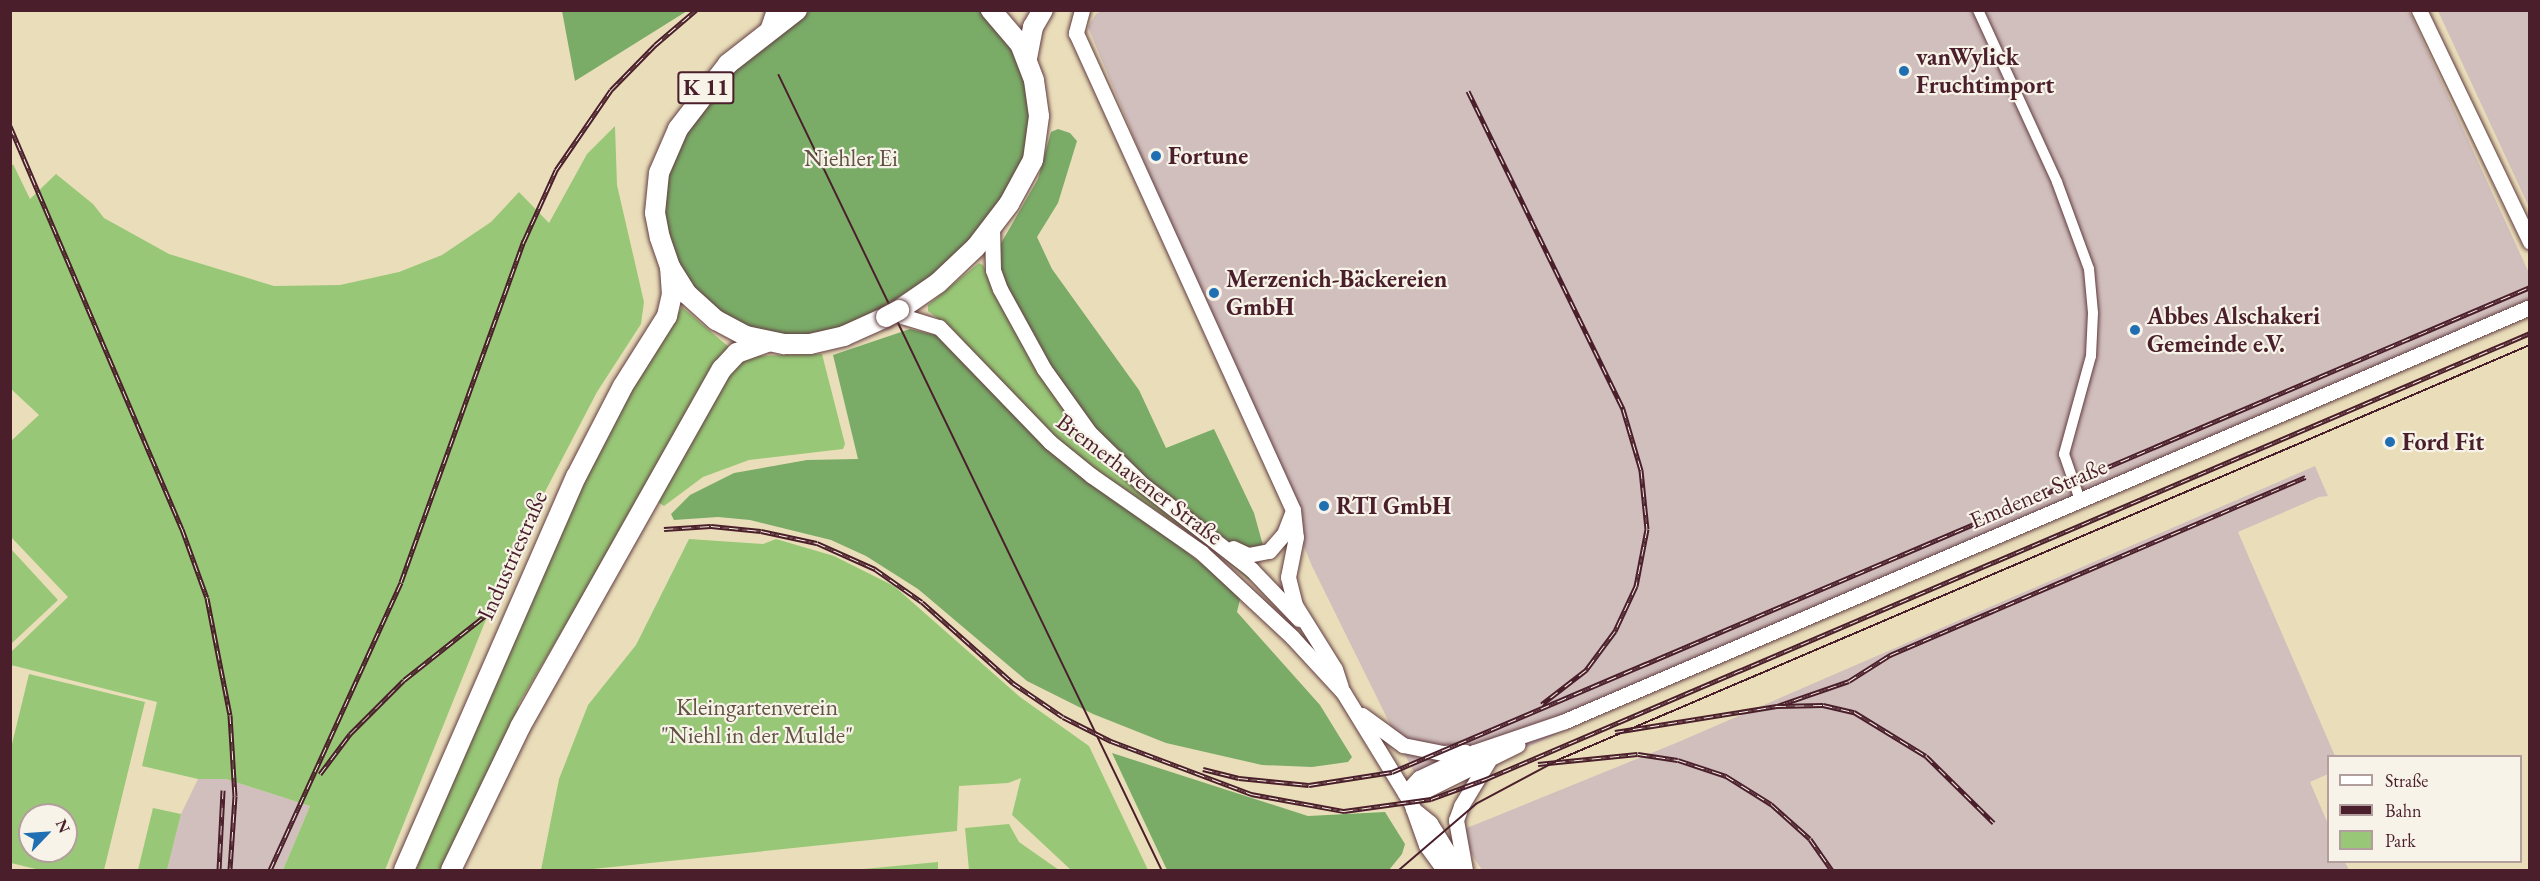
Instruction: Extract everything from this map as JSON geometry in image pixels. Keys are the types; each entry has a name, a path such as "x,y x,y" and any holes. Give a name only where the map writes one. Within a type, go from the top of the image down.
{"highway":[{"name":"K 11","path":"796,10 767,30 728,63 674,136 663,160 656,195 664,252 687,294 709,315 731,329 767,342 827,341 896,315 959,264 992,228 1024,180 1039,122 1027,58 1013,34 991,10"},
{"path":"1027,58 1033,27 1043,10"},
{"name":"Industriestraße","path":"404,870 576,477 623,386 667,316 672,295 664,252"},
{"path":"451,870 525,717 722,369 737,353 767,342"}],"street":[{"path":"767,30 774,10"},
{"name":"Bremerhavener Straße","path":"1082,10 1076,33 1293,510 1296,537 1288,577 1295,605 1335,669 1347,698 1405,793 1426,845 1444,870"},
{"path":"1978,10 2062,193 2089,269 2093,313 2091,356 2064,454 2080,500"},
{"path":"2419,10 2529,242"},
{"name":"Bremerhavener Straße","path":"992,228 993,270 1000,288 1066,402 1117,462 1218,541 1273,591 1309,629"},
{"name":"Emdener Straße","path":"1405,793 1426,790 1565,721 2080,500 2525,313"},
{"name":"Bremerhavener Straße","path":"896,315 939,327 1050,442 1092,476 1201,552 1244,588 1347,698"},
{"name":"Bremerhavener Straße","path":"1218,541 1248,555 1269,551 1284,534 1293,510"},
{"path":"1244,588 1273,591 1288,577"},
{"name":"Emdener Straße","path":"1347,698 1403,745 1443,753 1474,752"},
{"name":"Emdener Straße","path":"1405,793 1419,778 1474,752 1565,721"},
{"path":"1465,870 1456,820 1488,760"},
{"name":"Bremerhavener Straße","path":"1413,809 1430,824 1459,870"}],"shaded area":[{"path":"1103,10 2409,11 2529,273 2529,300 1424,793 1312,566 1088,27 1096,14"},
{"path":"2438,11 2529,11 2529,207"},
{"path":"2315,466 2328,496 2319,497 2238,532 2335,755 2327,755 2327,774 2310,782 2327,822 2327,863 2346,863 2349,870 1482,870 1457,832 1676,743"},
{"path":"198,779 226,779 310,806 283,870 167,870 181,814"}],"green space":[{"path":"562,11 687,11 575,81"},
{"name":"Niehler Ei","path":"810,11 982,11 1004,34 1028,78 1030,142 1012,188 947,267 854,325 803,338 750,330 700,298 670,250 662,204 675,146 739,62"},
{"path":"615,126 617,185 644,302 641,324 597,392 512,555 385,870 283,870 310,806 226,779 198,779 142,766 157,702 11,665 11,652 68,597 11,537 11,441 39,415 11,389 11,167 13,164 30,199 56,174 93,204 104,218 169,254 274,286 340,285 399,272 442,255 491,222 519,192 549,223 587,154"},
{"path":"1058,129 1070,133 1077,141 1058,203 1037,237 1052,269 1139,390 1166,448 1214,429 1254,513 1264,549 1235,546 1157,489 1105,441 1055,374 1006,285 1000,269 1000,245 1038,179 1051,132"},
{"path":"979,263 983,265 1035,366 1080,431 1120,474 1251,577 1249,580 1213,549 1071,453 1013,397 952,329 928,311 928,305"},
{"path":"682,307 730,348 518,705 519,711 441,870 416,870 496,669 619,409"},
{"path":"910,329 939,336 1012,413 1241,595 1237,612 1320,705 1352,757 1348,762 1312,767 1262,765 1166,743 1093,714 1027,681 918,589 866,556 831,540 750,520 718,517 674,520 671,514 690,495 734,473 807,460 858,459 833,355"},
{"path":"822,354 845,444 843,449 749,460 703,477 664,506 658,502 731,368 752,356"},
{"name":"Kleingartenverein \"Niehl in der Mulde\"","path":"689,539 763,544 776,539 834,556 894,586 1020,697 1089,746 1148,870 1071,870 1012,815 1021,778 1008,783 959,786 957,831 583,870 541,870 559,779 588,705 636,645"},
{"path":"11,549 58,600 11,644"},
{"path":"29,674 145,702 104,870 40,870 11,863 11,748"},
{"path":"1112,753 1308,816 1385,812 1405,844 1402,854 1389,870 1167,870"},
{"path":"153,808 181,814 167,870 138,870"},
{"path":"1009,824 1019,842 1059,870 969,870 965,828"},
{"path":"938,862 938,870 853,870"}],"tram line":[{"path":"779,75 1162,870"},
{"path":"1399,870 1476,804 1558,760 2530,345"}],"railway":[{"path":"270,870 401,582 524,241 556,170 611,90 655,45 696,10"},
{"path":"1468,91 1623,409 1641,470 1647,529 1636,586 1615,631 1586,670 1542,704"},
{"path":"10,126 182,529 207,598 230,715 235,796 230,870"},
{"path":"1203,769 1239,778 1309,785 1392,772 2530,287"},
{"path":"664,529 711,526 761,531 817,543 875,569 922,602 1013,683 1063,717 1111,741 1251,794 1344,811 1431,799 1486,779 2530,333"},
{"path":"1777,706 1849,681 1890,655 2305,477"},
{"path":"320,774 350,734 404,680 496,607"},
{"path":"1615,732 1777,706 1823,705 1854,712 1926,756 1994,823"},
{"path":"1538,764 1638,754 1678,760 1726,776 1771,804 1810,839 1832,870"},
{"path":"219,870 223,790"}],"place":[{"name":"vanWylick Fruchtimport","path":"1904,71"},
{"name":"Fortune","path":"1156,156"},
{"name":"Merzenich-Bäckereien GmbH","path":"1214,293"},
{"name":"Abbes Alschakeri Gemeinde e.V.","path":"2135,330"},
{"name":"Ford Fit","path":"2390,442"},
{"name":"RTI GmbH","path":"1324,506"}]}
